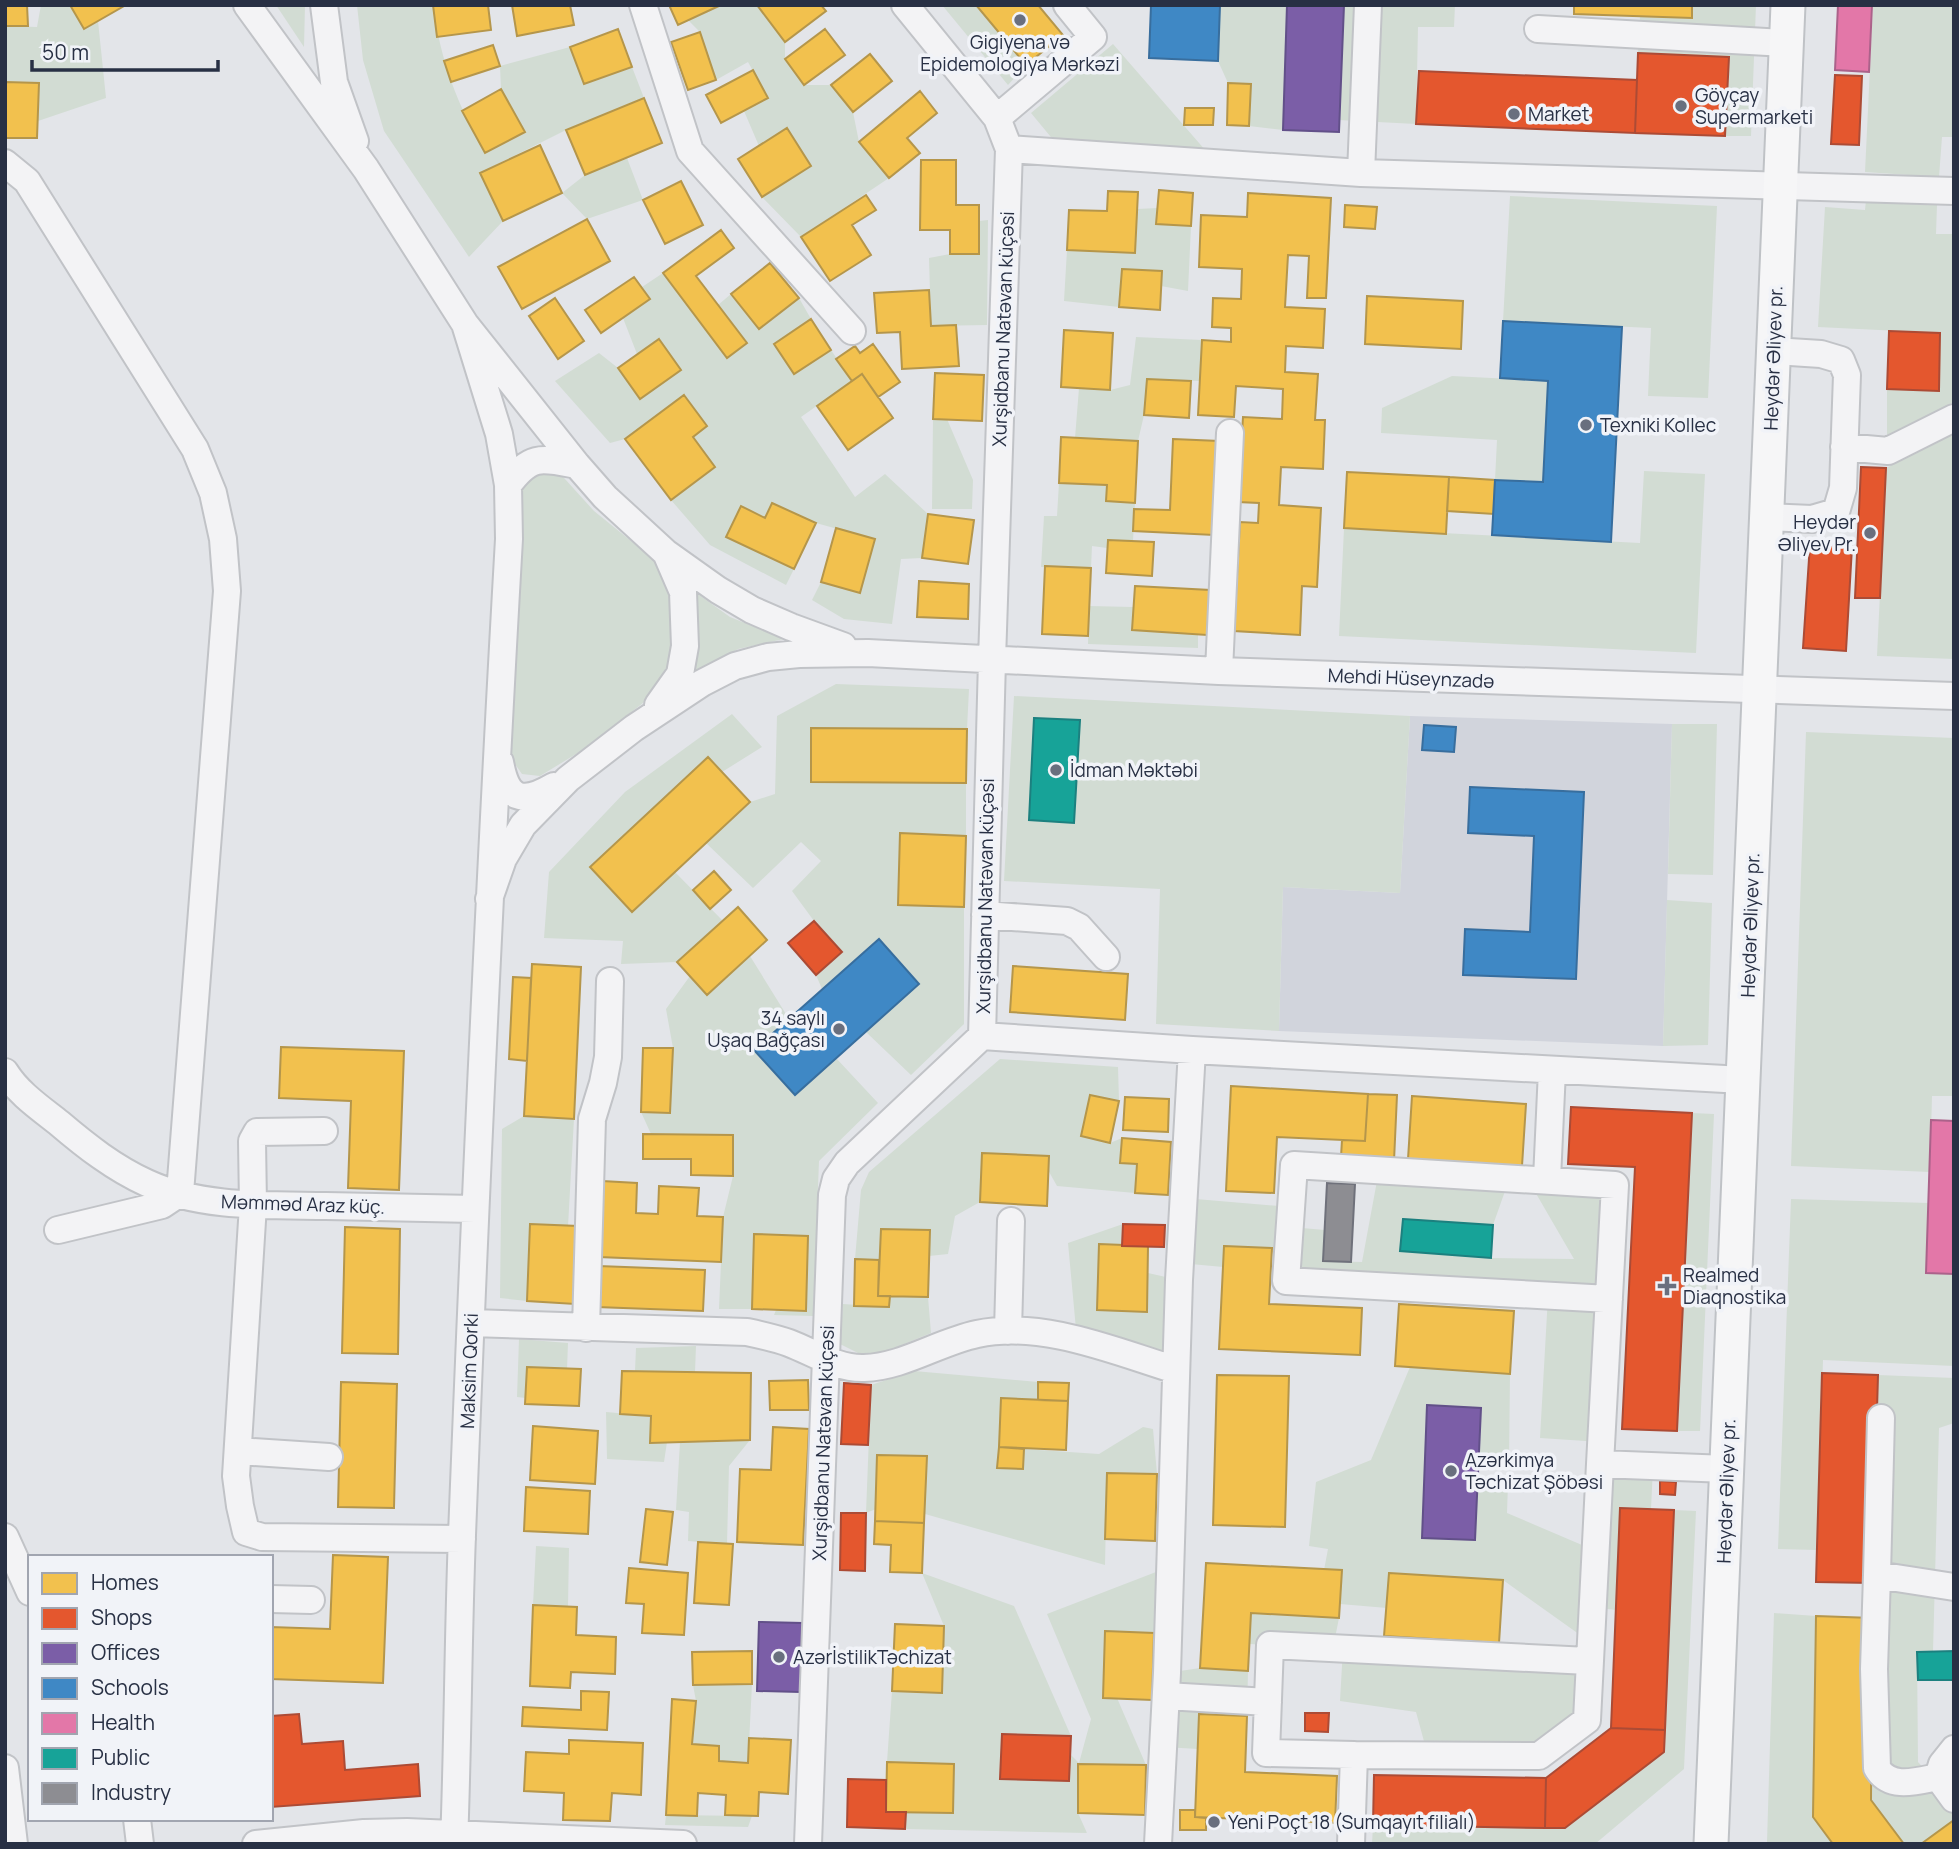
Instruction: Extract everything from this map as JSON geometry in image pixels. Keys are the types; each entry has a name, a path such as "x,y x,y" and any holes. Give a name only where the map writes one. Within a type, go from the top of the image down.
{"main road":[{"name":"Heydər Əliyev pr.","path":"1711,1844 1788,5"}],"street":[{"path":"247,5 366,169 465,324 577,465 623,516 666,553 752,610 821,639 868,653"},
{"path":"324,5 334,82 366,169"},
{"path":"643,5 691,151 852,331"},
{"name":"Xurşidbanu Natəvan küçəsi","path":"808,1844 832,1195 836,1179 863,1147 982,1035 1009,149 997,118 905,5"},
{"path":"997,118 1093,37 1067,5"},
{"path":"1361,173 1368,5"},
{"path":"1538,29 1786,43"},
{"path":"1009,149 1361,173 1954,191"},
{"path":"5,163 27,181 195,449 213,493 223,539 227,592 180,1194 162,1205 58,1230"},
{"path":"465,324 499,433 509,485 509,539 498,746 503,774 509,790 526,799 538,796 568,779"},
{"path":"1767,517 1812,519 1836,512 1843,488 1847,375 1841,360 1821,354 1774,351"},
{"path":"1844,447 1888,451 1954,418"},
{"path":"1219,671 1230,433"},
{"path":"509,485 521,468 533,461 550,460 577,465"},
{"path":"634,728 662,702 680,674 685,646 683,592 666,553"},
{"path":"489,898 503,859 523,825 568,779 634,728 702,682 735,666 768,657 868,653"},
{"name":"Mehdi Hüseynzadə","path":"868,653 1219,671 1954,696"},
{"name":"Maksim Qorki","path":"454,1839 475,1209 498,746"},
{"path":"985,915 1067,921 1079,928 1105,957"},
{"path":"586,1328 592,1119 608,1056 610,981"},
{"path":"982,1035 1192,1050 1743,1080"},
{"path":"1158,1844 1166,1696 1176,1370 1192,1050"},
{"path":"1547,1179 1552,1070"},
{"name":"Məmməd Araz küç.","path":"5,1072 28,1097 92,1151 148,1183 180,1194 253,1205 475,1209"},
{"path":"324,1131 257,1132 252,1141 253,1205 236,1476 246,1532 262,1547 462,1539"},
{"path":"1588,1661 1270,1645 1266,1752 1539,1756 1587,1720 1615,1185 1294,1165 1286,1281 1609,1299"},
{"path":"1008,1331 1011,1221"},
{"path":"471,1323 747,1332 789,1343 847,1367 865,1368 888,1364 956,1339 980,1333 1008,1331 1077,1340 1176,1370"},
{"path":"1881,1418 1874,1669 1877,1769 1885,1777 1904,1784 1938,1777"},
{"path":"237,1451 329,1457"},
{"path":"1600,1464 1727,1469"},
{"path":"5,1537 28,1588"},
{"path":"1877,1575 1954,1587"},
{"path":"273,1599 311,1600"},
{"path":"1166,1696 1268,1702"},
{"path":"1938,1777 1942,1764 1954,1749"},
{"path":"1351,1844 1354,1755"},
{"path":"5,1768 14,1844"},
{"path":"1938,1777 1954,1799"},
{"path":"137,1821 140,1844"},
{"path":"256,1844 365,1833 454,1839 683,1844"}],"shaded area":[{"path":"41,5 70,5 98,21 106,98 38,121 39,83 5,82 5,26 37,27"},
{"path":"276,5 305,5 304,47"},
{"path":"357,5 433,5 452,82 485,153 525,132 501,89 500,66 570,47 584,84 632,67 644,98 566,130 480,173 503,221 469,257 384,131 363,60"},
{"path":"721,5 757,5 785,42 785,59 804,85 831,85 853,112 859,142 889,178 801,237 762,197 811,166 787,129 759,146 744,111 768,98 748,62 716,80 700,32 688,20"},
{"path":"942,5 976,5 1026,65 1008,85"},
{"path":"1220,5 1287,5 1283,130 1249,126 1251,84 1228,83 1218,61"},
{"path":"1344,5 1455,5 1454,27 1418,27 1416,124 1339,120"},
{"path":"1692,5 1756,5 1751,136 1725,136 1728,57 1638,53 1640,16 1691,18"},
{"path":"1873,5 1954,5 1954,137 1942,137 1939,177 1865,172"},
{"path":"1113,44 1206,151 1060,148 1031,113"},
{"path":"627,158 643,200 587,219 562,193 585,175"},
{"path":"1510,196 1717,206 1708,398 1648,396 1651,328 1503,321"},
{"path":"1866,200 1937,205 1936,234 1954,234 1954,402 1887,435 1887,389 1939,390 1940,333 1818,327 1825,207 1865,210"},
{"path":"1158,208 1157,224 1191,226 1188,291 1161,286 1162,271 1122,269 1119,307 1064,301 1067,250 1137,209"},
{"path":"988,220 987,325 931,326 929,258 950,254 978,254 979,221"},
{"path":"663,273 718,305 731,294 759,329 799,298 811,319 774,344 794,374 831,350 852,381 801,417 855,497 885,474 928,514 922,558 901,559 892,624 844,619 812,600 821,582 860,593 874,539 816,523 772,503 765,518 741,507 727,537 794,569 786,585 710,545 671,500 715,467 693,437 707,426 685,395 625,439 610,443 555,381 599,353 618,368 640,399 681,370 659,339 637,354 623,318 650,299 642,287"},
{"path":"1136,337 1202,340 1200,381 1147,379 1144,415 1138,441 1075,438 1079,388 1110,390 1130,385"},
{"path":"1452,376 1548,381 1543,482 1495,480 1497,440 1381,433 1382,408"},
{"path":"933,419 947,419 973,480 972,509 932,509"},
{"path":"1954,433 1954,659 1877,656 1886,468"},
{"path":"555,468 594,511 662,566 672,592 670,677 652,696 581,751 540,776 522,774 508,754 522,480"},
{"path":"1644,471 1705,474 1696,653 1339,636 1344,528 1640,543"},
{"path":"1059,483 1107,485 1107,501 1135,503 1133,541 1108,540 1107,548 1092,546 1091,568 1041,567 1044,516 1057,516"},
{"path":"695,592 730,617 784,639 738,649 694,673 699,634"},
{"path":"1089,606 1133,607 1132,630 1198,634 1198,648 1088,644"},
{"path":"836,684 969,689 967,729 811,728 811,782 966,783 966,836 900,834 898,904 964,907 964,1024 911,1075 866,1032 919,984 879,939 822,989 816,975 842,951 814,921 792,891 821,861 801,842 753,888 706,843 750,802 775,794 777,716"},
{"path":"1014,696 1410,716 1400,893 1283,887 1279,1031 1156,1024 1160,889 1004,881"},
{"path":"732,714 762,747 722,772 708,757 590,867 632,911 675,872 722,920 677,962 621,964 623,941 544,938 549,872 625,792"},
{"path":"1410,716 1672,724 1663,1046 1279,1031 1283,887 1400,893"},
{"path":"1672,724 1717,724 1713,875 1668,874"},
{"path":"1806,732 1954,738 1954,1096 1932,1096 1930,1172 1791,1166"},
{"path":"1667,900 1712,903 1708,1045 1663,1046"},
{"path":"750,956 789,1019 755,1051 795,1095 836,1058 878,1103 819,1161 813,1316 774,1315 776,1310 806,1311 808,1236 754,1234 752,1309 719,1309 723,1217 733,1176 733,1135 651,1134 641,1112 670,1113 673,1048 666,1009 690,976 707,994"},
{"path":"1000,1059 1118,1067 1119,1101 1090,1095 1081,1136 1110,1143 1122,1138 1120,1163 1137,1164 1135,1193 1057,1186 1048,1170 1049,1156 982,1153 980,1202 955,1216 948,1254 929,1256 930,1230 881,1229 879,1260 855,1259 861,1190 869,1172"},
{"path":"1692,1113 1714,1114 1700,1431 1677,1431"},
{"path":"524,1116 574,1119 568,1226 530,1224 527,1301 500,1298 502,1129"},
{"path":"1379,1170 1510,1177 1493,1225 1403,1220 1401,1251 1491,1258 1574,1259 1527,1178 1615,1185 1601,1442 1540,1438 1548,1296 1286,1281 1288,1251 1224,1246 1223,1267 1180,1263 1184,1198 1291,1207 1290,1227 1325,1230 1323,1261 1362,1262"},
{"path":"1791,1199 1929,1203 1954,1274 1954,1366 1823,1360 1817,1550 1778,1549"},
{"path":"1123,1224 1122,1246 1099,1244 1097,1310 1146,1312 1148,1273 1179,1280 1176,1370 1077,1340 1068,1243"},
{"path":"890,1296 928,1297 931,1333 885,1352 862,1355 840,1344 843,1304 888,1307"},
{"path":"519,1339 568,1343 567,1369 527,1367 526,1398 517,1397"},
{"path":"696,1346 695,1372 635,1371 636,1348"},
{"path":"1410,1367 1510,1374 1509,1462 1479,1461 1481,1408 1427,1406 1422,1538 1475,1540 1478,1482 1508,1483 1507,1513 1589,1548 1583,1637 1503,1580 1389,1573 1387,1608 1340,1604 1342,1571 1324,1570 1328,1549 1309,1546 1316,1482 1371,1460"},
{"path":"914,1371 1038,1382 1038,1400 1001,1398 998,1468 1023,1469 1024,1449 1099,1454 1143,1427 1153,1429 1157,1474 1107,1473 1105,1565 925,1514 926,1456 878,1455 876,1509 866,1513 871,1385"},
{"path":"1878,1375 1954,1378 1954,1423 1939,1428 1933,1652 1917,1652 1918,1762 1954,1802 1954,1820 1921,1844 1904,1844 1871,1800 1872,1583"},
{"path":"606,1412 651,1416 650,1442 667,1442 664,1462 607,1459"},
{"path":"750,1440 729,1466 727,1544 688,1541 689,1512 676,1510 680,1442"},
{"path":"1600,1464 1653,1467 1651,1509 1620,1508 1616,1610 1591,1607"},
{"path":"1674,1510 1696,1511 1684,1769 1595,1844 1372,1844 1373,1825 1565,1828 1664,1752"},
{"path":"536,1546 569,1548 568,1606 533,1605"},
{"path":"1156,1572 1154,1633 1105,1632 1103,1698 1117,1698 1146,1765 1079,1764 1078,1813 1087,1833 905,1829 906,1812 954,1764 887,1762 892,1691 942,1693 944,1626 922,1573 1014,1606 1071,1736 1002,1734 1000,1778 1069,1781 1070,1754 1079,1763 1091,1719 1047,1614"},
{"path":"1251,1613 1339,1618 1333,1648 1249,1644"},
{"path":"1774,1613 1816,1616 1813,1817 1833,1844 1767,1842"},
{"path":"1343,1648 1588,1661 1587,1720 1539,1756 1428,1756 1416,1712 1340,1701"},
{"path":"1200,1668 1248,1671 1247,1716 1199,1714 1198,1749 1164,1747 1167,1673"},
{"path":"752,1684 748,1763 719,1761 719,1746 692,1744 696,1701 693,1685"},
{"path":"666,1815 752,1816 748,1827 665,1825"}],"building: Homes":[{"path":"5,5 27,5 28,26 5,26"},
{"path":"70,5 123,5 124,6 84,29"},
{"path":"433,5 488,5 491,30 437,37"},
{"path":"512,5 570,5 574,25 517,36"},
{"path":"669,5 721,5 678,25"},
{"path":"757,5 821,5 826,11 785,42"},
{"name":"Gigiyena və Epidemologiya Mərkəzi","path":"976,5 1038,5 1063,35 1026,65"},
{"path":"1574,5 1692,5 1692,18 1574,14"},
{"path":"618,29 632,67 584,84 570,47"},
{"path":"825,29 845,55 804,85 785,59"},
{"path":"700,32 716,80 688,90 671,42"},
{"path":"493,45 500,66 451,82 444,61"},
{"path":"870,54 892,81 853,112 831,85"},
{"path":"753,70 768,98 721,123 706,95"},
{"path":"5,82 39,83 37,138 5,138"},
{"path":"1228,83 1251,84 1249,126 1227,125"},
{"path":"501,89 525,132 485,153 462,111"},
{"path":"920,91 937,113 907,138 920,153 889,178 859,142"},
{"path":"644,98 662,143 585,175 566,130"},
{"path":"1185,108 1214,108 1213,125 1184,125"},
{"path":"787,128 811,166 762,197 738,159"},
{"path":"540,145 562,193 503,221 480,173"},
{"path":"921,160 956,160 956,205 979,205 979,254 950,254 950,230 920,230"},
{"path":"681,181 703,225 665,244 643,200"},
{"path":"1159,190 1193,193 1191,226 1156,224"},
{"path":"1108,191 1138,192 1135,253 1067,250 1069,210 1107,211"},
{"path":"1248,193 1331,198 1326,298 1307,298 1309,256 1288,255 1285,307 1325,309 1323,348 1286,346 1285,372 1318,374 1315,420 1325,420 1323,469 1281,467 1279,505 1321,508 1317,587 1302,586 1300,635 1234,631 1240,522 1258,523 1259,503 1238,502 1243,417 1282,419 1283,389 1236,386 1234,417 1198,415 1202,340 1231,342 1231,328 1212,327 1213,298 1241,299 1242,269 1199,267 1201,215 1247,217"},
{"path":"866,195 876,210 852,225 871,255 830,281 801,237"},
{"path":"1345,205 1377,207 1375,229 1344,227"},
{"path":"587,219 610,261 522,309 498,267"},
{"path":"721,230 734,248 696,276 747,343 727,358 663,273"},
{"path":"770,263 799,298 759,329 731,294"},
{"path":"1122,269 1162,271 1160,310 1119,307"},
{"path":"634,277 650,299 601,333 585,310"},
{"path":"929,290 931,326 956,325 959,366 902,369 900,332 877,333 874,293"},
{"path":"1367,296 1463,301 1461,349 1365,344"},
{"path":"555,298 584,341 558,359 529,316"},
{"path":"811,319 831,350 794,374 774,344"},
{"path":"1064,330 1113,333 1110,390 1061,387"},
{"path":"659,339 681,370 640,399 618,368"},
{"path":"873,344 900,382 878,397 862,374 852,381 836,359 855,346 860,353"},
{"path":"935,373 984,375 982,421 933,419"},
{"path":"862,374 893,418 848,450 817,406"},
{"path":"1147,379 1191,381 1189,418 1144,415"},
{"path":"684,395 707,426 693,437 715,467 671,500 625,439"},
{"path":"1061,437 1138,441 1135,503 1106,501 1107,485 1059,483"},
{"path":"1173,439 1219,441 1214,535 1133,531 1134,509 1170,510"},
{"path":"1347,472 1449,477 1446,534 1344,528"},
{"path":"1449,477 1495,480 1494,514 1447,511"},
{"path":"772,503 816,523 794,569 726,537 741,506 765,518"},
{"path":"928,514 974,520 968,564 922,558"},
{"path":"836,528 875,539 860,593 821,582"},
{"path":"1108,540 1154,542 1152,576 1106,573"},
{"path":"1045,566 1091,568 1088,636 1042,634"},
{"path":"919,581 969,584 968,619 917,617"},
{"path":"1135,586 1210,590 1207,635 1132,630"},
{"path":"811,728 967,729 966,783 811,782"},
{"path":"708,757 750,802 632,912 590,867"},
{"path":"900,833 966,836 964,907 898,905"},
{"path":"714,871 731,890 710,909 693,890"},
{"path":"738,907 767,940 707,995 677,962"},
{"path":"532,964 581,967 574,1119 524,1116"},
{"path":"1013,966 1128,974 1125,1020 1010,1012"},
{"path":"513,977 531,978 527,1061 509,1059"},
{"path":"281,1047 404,1051 399,1190 348,1188 351,1101 279,1098"},
{"path":"643,1048 673,1048 670,1113 641,1112"},
{"path":"1231,1086 1368,1094 1365,1141 1277,1137 1274,1193 1226,1191"},
{"path":"1368,1094 1397,1095 1394,1161 1341,1157 1342,1140 1365,1141"},
{"path":"1090,1095 1119,1101 1110,1143 1081,1136"},
{"path":"1412,1096 1526,1104 1522,1166 1408,1159"},
{"path":"1125,1097 1169,1099 1168,1132 1123,1130"},
{"path":"643,1134 733,1135 733,1176 691,1175 691,1159 643,1159"},
{"path":"1122,1138 1171,1142 1168,1195 1135,1193 1137,1164 1120,1163"},
{"path":"982,1153 1049,1156 1047,1206 980,1202"},
{"path":"602,1181 637,1183 636,1213 658,1214 659,1186 699,1188 697,1216 723,1217 721,1262 599,1257"},
{"path":"530,1224 578,1226 575,1304 527,1301"},
{"path":"345,1227 400,1229 398,1354 342,1353"},
{"path":"881,1229 930,1230 928,1297 878,1296"},
{"path":"754,1234 808,1236 806,1311 752,1309"},
{"path":"1099,1244 1148,1246 1147,1312 1097,1310"},
{"path":"1224,1246 1272,1248 1269,1304 1362,1308 1360,1355 1219,1349"},
{"path":"855,1259 879,1260 878,1296 890,1296 889,1307 854,1306"},
{"path":"598,1266 705,1270 703,1311 597,1307"},
{"path":"1399,1304 1514,1311 1510,1374 1395,1366"},
{"path":"527,1367 581,1369 579,1406 525,1404"},
{"path":"622,1371 751,1373 750,1440 650,1443 651,1416 620,1414"},
{"path":"1217,1375 1289,1376 1285,1527 1213,1525"},
{"path":"808,1380 809,1410 770,1410 769,1381"},
{"path":"341,1382 397,1384 394,1508 338,1507"},
{"path":"1038,1382 1069,1383 1068,1401 1038,1400"},
{"path":"1001,1398 1068,1401 1066,1450 999,1447"},
{"path":"533,1426 598,1431 595,1484 530,1480"},
{"path":"773,1427 809,1429 803,1545 737,1542 740,1469 771,1470"},
{"path":"999,1447 1024,1449 1023,1469 997,1468"},
{"path":"877,1455 927,1456 924,1523 875,1521"},
{"path":"1107,1473 1157,1474 1155,1541 1105,1539"},
{"path":"526,1487 590,1491 588,1534 524,1531"},
{"path":"646,1509 673,1512 667,1565 640,1562"},
{"path":"875,1521 924,1523 922,1573 890,1572 891,1545 874,1544"},
{"path":"698,1542 733,1544 729,1605 694,1603"},
{"path":"333,1555 388,1557 383,1683 273,1679 273,1627 330,1629"},
{"path":"1206,1563 1342,1570 1339,1618 1251,1613 1248,1671 1200,1668"},
{"path":"629,1568 688,1573 684,1635 642,1633 644,1604 626,1603"},
{"path":"1389,1573 1503,1580 1499,1643 1384,1636"},
{"path":"533,1605 577,1607 576,1635 616,1637 615,1674 571,1672 570,1688 530,1686"},
{"path":"1816,1616 1872,1618 1871,1800 1904,1844 1833,1844 1813,1817"},
{"path":"895,1624 944,1626 942,1693 892,1691"},
{"path":"1105,1631 1154,1633 1152,1700 1103,1698"},
{"path":"752,1651 752,1684 693,1685 692,1652"},
{"path":"581,1691 609,1692 607,1730 522,1726 523,1707 581,1710"},
{"path":"672,1699 696,1701 692,1744 719,1746 719,1761 748,1763 749,1738 791,1740 788,1794 759,1792 758,1816 725,1815 726,1795 698,1793 697,1816 666,1815"},
{"path":"1199,1714 1247,1716 1245,1772 1337,1776 1335,1823 1195,1817"},
{"path":"569,1740 643,1743 641,1795 612,1793 610,1821 563,1820 564,1793 524,1791 526,1752 569,1754"},
{"path":"887,1762 954,1764 953,1813 886,1812"},
{"path":"1078,1764 1146,1765 1145,1815 1078,1813"},
{"path":"1180,1810 1195,1810 1195,1817 1206,1818 1206,1830 1180,1830"},
{"path":"1954,1820 1954,1844 1921,1844"}],"building: Shops":[{"name":"Göyçay Supermarketi","path":"1638,53 1729,57 1725,136 1635,133"},
{"path":"1419,71 1637,80 1635,133 1416,124"},
{"path":"1835,75 1862,76 1859,145 1831,144"},
{"path":"1889,331 1940,333 1939,391 1887,389"},
{"name":"Heydər Əliyev Pr.","path":"1861,467 1886,468 1880,598 1855,598"},
{"path":"1810,544 1852,547 1846,651 1803,648"},
{"path":"814,921 842,952 816,975 788,943"},
{"path":"1571,1107 1692,1113 1677,1431 1622,1429 1635,1167 1568,1164"},
{"path":"1123,1224 1165,1225 1164,1247 1122,1246"},
{"path":"1822,1373 1878,1375 1872,1583 1816,1582"},
{"path":"844,1383 871,1385 868,1445 841,1444"},
{"path":"1660,1481 1676,1482 1675,1495 1660,1494"},
{"path":"1620,1508 1674,1510 1665,1730 1611,1728"},
{"path":"841,1513 866,1513 865,1571 840,1570"},
{"path":"1305,1713 1329,1713 1328,1732 1305,1731"},
{"path":"299,1714 302,1744 343,1741 345,1770 418,1764 420,1796 273,1807 273,1716"},
{"path":"1611,1728 1665,1730 1664,1752 1565,1828 1545,1828 1546,1778"},
{"path":"1002,1734 1071,1736 1069,1781 1000,1779"},
{"path":"1374,1775 1546,1778 1545,1828 1373,1825"},
{"path":"848,1779 886,1780 886,1812 906,1812 905,1829 847,1827"}],"building: Offices":[{"path":"1287,5 1344,5 1339,132 1283,130"},
{"name":"Azərkimya Təchizat Şöbəsi","path":"1427,1405 1481,1408 1475,1540 1422,1538"},
{"name":"AzərİstilikTəchizat","path":"759,1622 802,1623 800,1692 757,1691"}],"building: Schools":[{"path":"1151,5 1220,5 1218,61 1149,58"},
{"path":"1503,321 1622,327 1611,542 1492,535 1495,480 1543,482 1548,381 1500,378"},
{"path":"1424,725 1456,727 1454,752 1422,750"},
{"path":"1470,787 1584,792 1576,979 1463,975 1465,929 1530,932 1534,836 1468,833"},
{"path":"879,939 919,984 795,1095 754,1050"}],"building: Health":[{"path":"1838,5 1872,5 1869,72 1835,70"},
{"path":"1931,1120 1954,1121 1954,1274 1926,1273"}],"building: Public":[{"path":"1034,718 1080,720 1074,823 1029,820"},
{"path":"1403,1219 1493,1225 1491,1258 1400,1251"},
{"path":"1954,1651 1954,1680 1918,1680 1917,1652"}],"building: Industry":[{"path":"1327,1183 1355,1184 1351,1262 1323,1261"}],"place":[{"name":"Gigiyena və Epidemologiya Mərkəzi","path":"1020,20"},
{"name":"Göyçay Supermarketi","path":"1681,106"},
{"name":"Market","path":"1514,114"},
{"name":"Texniki Kollec","path":"1586,425"},
{"name":"Heydər Əliyev Pr.","path":"1870,533"},
{"name":"İdman Məktəbi","path":"1056,770"},
{"name":"34 saylı Uşaq Bağçası","path":"839,1029"},
{"name":"Realmed Diaqnostika","path":"1667,1286"},
{"name":"Azərkimya Təchizat Şöbəsi","path":"1451,1471"},
{"name":"AzərİstilikTəchizat","path":"779,1657"},
{"name":"Yeni Poçt 18 (Sumqayıt filialı)","path":"1214,1822"}]}
